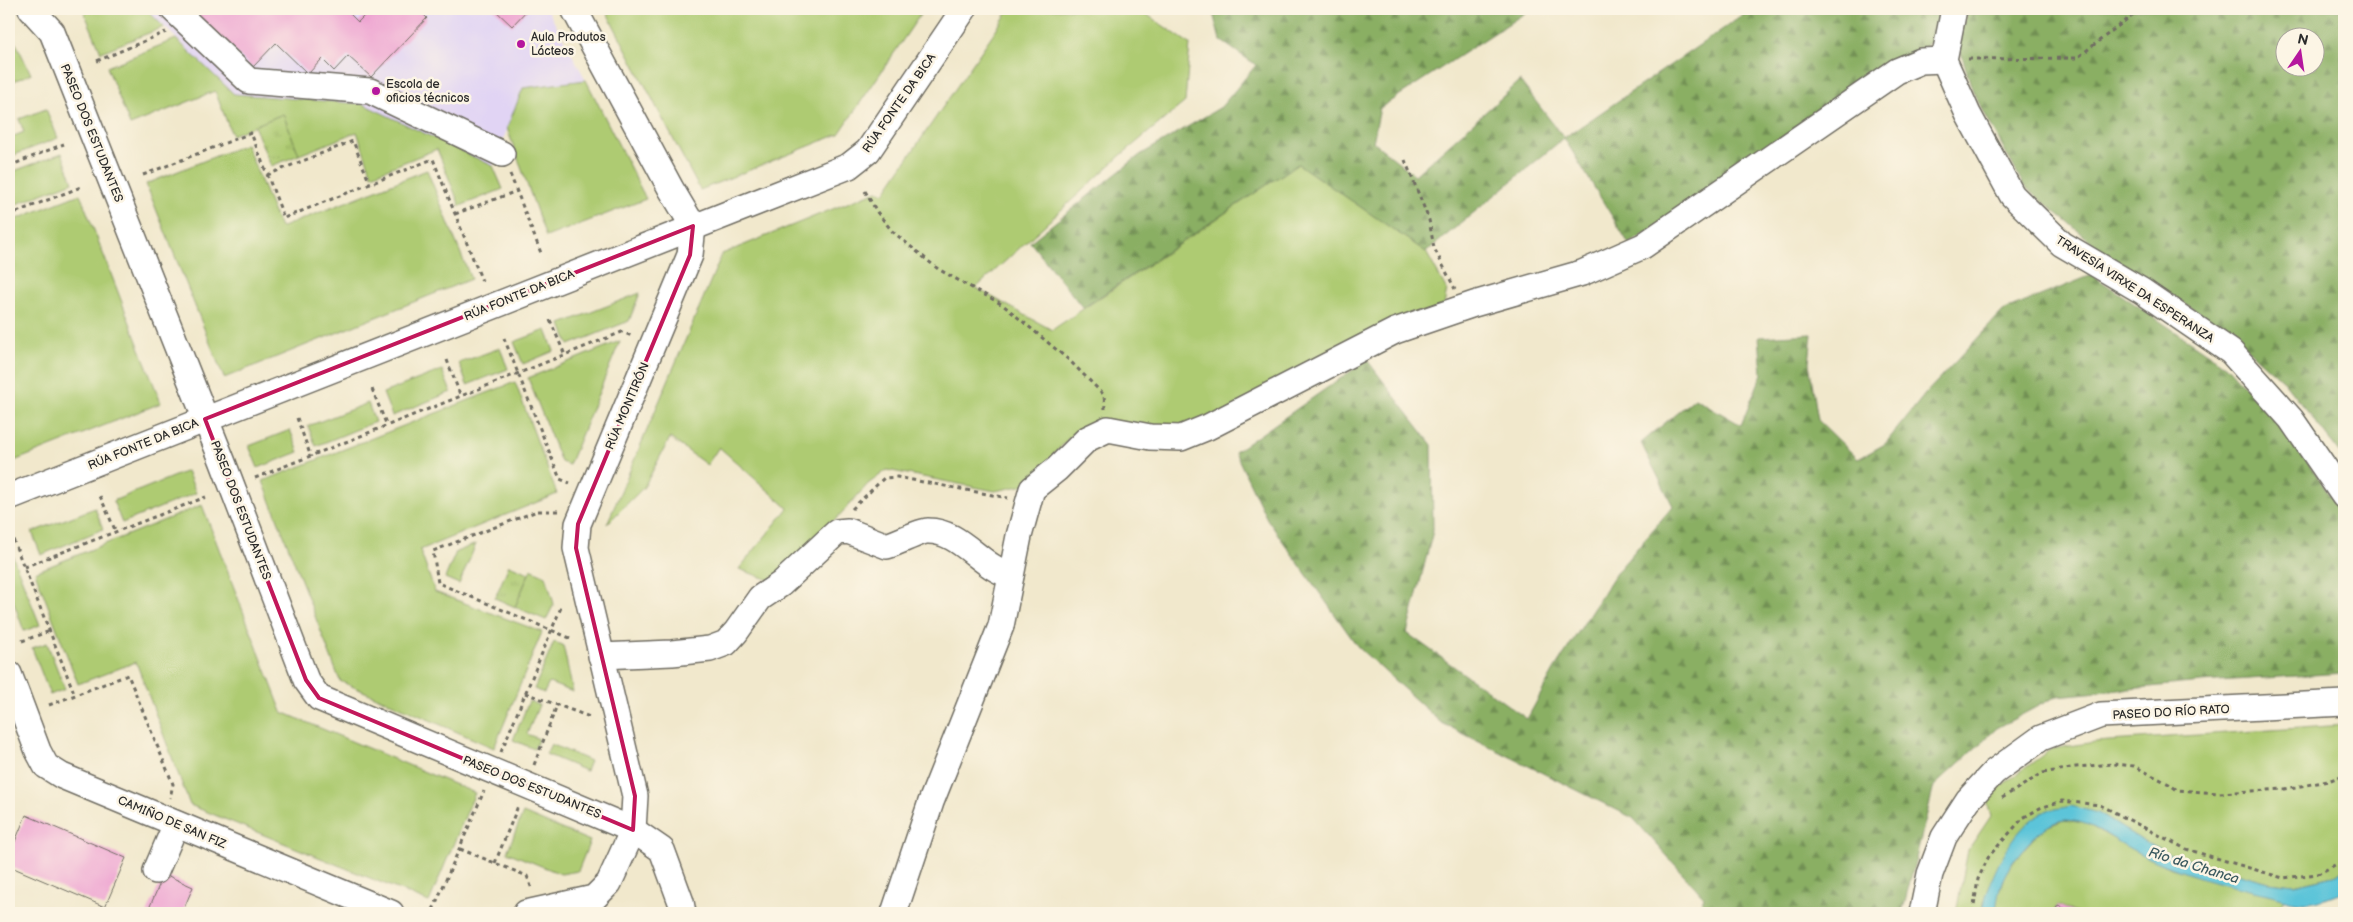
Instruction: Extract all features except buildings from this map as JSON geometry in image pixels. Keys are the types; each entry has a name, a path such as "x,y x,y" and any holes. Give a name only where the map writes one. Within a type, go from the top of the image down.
{"street":[{"name":"PASEO DOS ESTUDANTES","path":"31,9 52,32 306,680 320,698 633,830 662,850 681,902 682,913"},
{"path":"574,9 671,190 693,226"},
{"name":"RÚA FONTE DA BICA","path":"9,497 848,166 868,151 964,9"},
{"path":"894,913 931,802 1001,626 1011,575 1032,489 1057,470 1087,439 1108,429 1150,437 1181,438 1208,427 1395,331 1464,307 1582,273 1643,246 1897,71 1921,61 1944,60 1954,9"},
{"path":"180,16 249,81 370,91 502,154"},
{"name":"TRAVESÍA VIRXE DA ESPERANZA","path":"1944,60 1968,114 2012,195 2062,244 2142,291 2230,352 2291,419 2344,496"},
{"name":"RÚA MONTIRÓN","path":"633,830 635,796 576,548 578,524 690,255 693,226"},
{"path":"601,656 672,653 710,649 726,643 760,598 781,584 837,532 848,531 887,546 926,531 945,535 974,552 999,572 1011,575"},
{"name":"CAMIÑO DE SAN FIZ","path":"9,674 46,766 62,776 391,913"},
{"name":"PASEO DO RÍO RATO","path":"1922,913 1930,874 1944,836 1968,800 1994,772 2041,738 2100,716 2344,703"},
{"path":"156,871 176,824"},
{"path":"529,902 594,898 609,883 633,830"}],"path":[{"path":"1944,60 2077,58 2140,9"},
{"path":"97,61 180,16"},
{"path":"142,175 250,133 284,218 433,159 482,281"},
{"path":"267,175 353,141 370,184"},
{"path":"9,166 64,144"},
{"path":"502,154 540,252"},
{"path":"1405,160 1429,220 1434,248 1464,307"},
{"path":"9,215 81,187"},
{"path":"864,191 892,231 938,269 1003,305 1070,361 1104,395 1108,429"},
{"path":"454,214 517,192"},
{"path":"550,320 565,355"},
{"path":"255,478 622,332 632,336"},
{"path":"504,338 560,479 570,483"},
{"path":"447,360 462,396"},
{"path":"372,389 387,426"},
{"path":"297,418 311,457"},
{"path":"837,532 855,504 884,478 897,477 1029,502"},
{"path":"100,496 116,532"},
{"path":"24,567 206,497"},
{"path":"558,511 538,511 433,551 438,583 570,638"},
{"path":"10,532 76,695"},
{"path":"500,752 562,605"},
{"path":"22,641 50,631"},
{"path":"49,705 128,675 173,784 170,799"},
{"path":"525,693 590,717"},
{"path":"534,766 557,705"},
{"path":"1996,802 2043,773 2076,767 2114,764 2134,766 2177,790 2218,793 2285,789 2328,781 2344,775"},
{"path":"433,910 484,791"},
{"path":"1973,913 1978,879 1989,856 2023,818 2040,808 2062,802 2100,805 2186,849 2283,878 2318,874 2344,860"},
{"path":"495,863 518,805"},
{"path":"460,848 527,876 529,902"}],"highlighted area":[{"path":"693,226 690,255 578,524 576,548 635,796 633,830 319,698 306,680 205,419"}],"shaded area":[{"name":"Escola de oficios técnicos","path":"146,9 547,9 586,80 523,88 493,166 363,104 234,94"}],"green space":[{"path":"83,9 146,9 164,27 101,52"},
{"path":"605,9 924,9 839,134 700,190"},
{"path":"1010,9 1147,9 1146,14 1190,44 1185,102 1120,156 976,288 1052,330 1298,164 1426,252 1447,290 1444,305 1192,429 1108,422 1073,434 1025,485 995,491 887,470 868,484 804,554 772,581 739,569 788,508 719,447 707,465 670,438 644,487 607,524 722,254 877,191 884,193"},
{"path":"1212,9 1531,9 1380,108 1373,142 1415,175 1520,81 1564,138 1426,252 1298,164 1083,308 1030,242 1140,155 1221,107 1256,65 1220,40"},
{"path":"1752,9 1943,9 1938,37 1757,164 1629,244 1564,138"},
{"path":"1968,9 2344,9 2344,458 2284,382 2223,327 2111,258 2024,186 1973,92 1958,43"},
{"path":"9,34 17,45 31,74 9,83"},
{"path":"176,39 234,94 363,104 493,166 503,189 460,206 437,149 372,175 357,132 299,155 283,114 232,135 215,91 130,125 107,67"},
{"path":"586,80 646,199 546,237 507,128 523,88"},
{"path":"46,109 58,138 9,157 9,138 24,132 19,119"},
{"path":"283,114 299,155 271,166 254,126"},
{"path":"246,144 280,228 427,170 471,279 224,378 146,184"},
{"path":"62,153 73,182 9,207 9,173"},
{"path":"80,194 161,403 9,463 9,222"},
{"path":"2092,275 2226,366 2289,435 2344,516 2344,673 2201,682 2057,696 1997,728 1934,786 1902,913 1698,913 1704,897 1633,818 1440,722 1358,647 1267,519 1235,452 1367,360 1432,445 1433,531 1407,633 1527,719 1554,670 1616,573 1673,506 1641,443 1695,398 1741,425 1762,374 1759,337 1812,334 1809,363 1818,420 1858,459 1885,444 1926,393 2003,311"},
{"path":"640,293 629,321 569,345 561,324"},
{"path":"546,330 554,351 523,364 514,342"},
{"path":"620,341 569,465 561,462 528,378"},
{"path":"500,348 508,369 467,385 459,363"},
{"path":"442,370 451,392 392,416 383,393"},
{"path":"515,382 557,494 420,550 435,592 542,632 494,748 340,681 263,481"},
{"path":"368,403 375,422 316,446 308,426"},
{"path":"290,430 299,452 258,468 249,446"},
{"path":"187,471 196,493 122,523 113,501"},
{"path":"202,505 282,712 475,793 429,902 190,805 136,662 78,684 35,572"},
{"path":"95,508 103,529 41,555 32,532"},
{"path":"476,544 459,584 445,578 456,552"},
{"path":"9,547 40,625 24,631 9,589"},
{"path":"509,565 529,573 515,607 495,598"},
{"path":"531,569 546,576 554,604 546,620 515,607"},
{"path":"554,642 563,645 573,692 549,683 544,693 534,689"},
{"path":"47,643 65,689 50,695 32,648"},
{"path":"529,701 539,705 527,734 539,739 534,749 513,740"},
{"path":"2344,725 2344,870 2333,876 2294,885 2269,882 2175,856 2148,844 2098,813 2043,813 1984,902 1983,913 1956,913 1968,850 1991,816 1986,797 2051,749 2095,742"},
{"path":"551,744 590,761 586,771 546,754"},
{"path":"523,813 590,841 578,871 561,874 507,852"},
{"path":"2064,820 2085,823 2171,868 2284,898 2276,913 2076,913 2058,905 2054,913 1996,913 1997,897 2005,874 2021,852 2043,828"}],"water":[{"name":"Río da Chanca","path":"2071,806 2098,813 2148,844 2175,856 2269,882 2294,885 2333,876 2344,870 2344,891 2326,898 2303,902 2232,886 2180,871 2131,849 2084,823 2066,820 2049,826 2031,840 2011,866 2002,882 1996,913 1983,913 1989,886 1995,871 2012,841 2033,819 2044,812"}],"place":[{"name":"Aula Produtos Lácteos","path":"521,44"},
{"name":"Escola de oficios técnicos","path":"376,91"}]}
